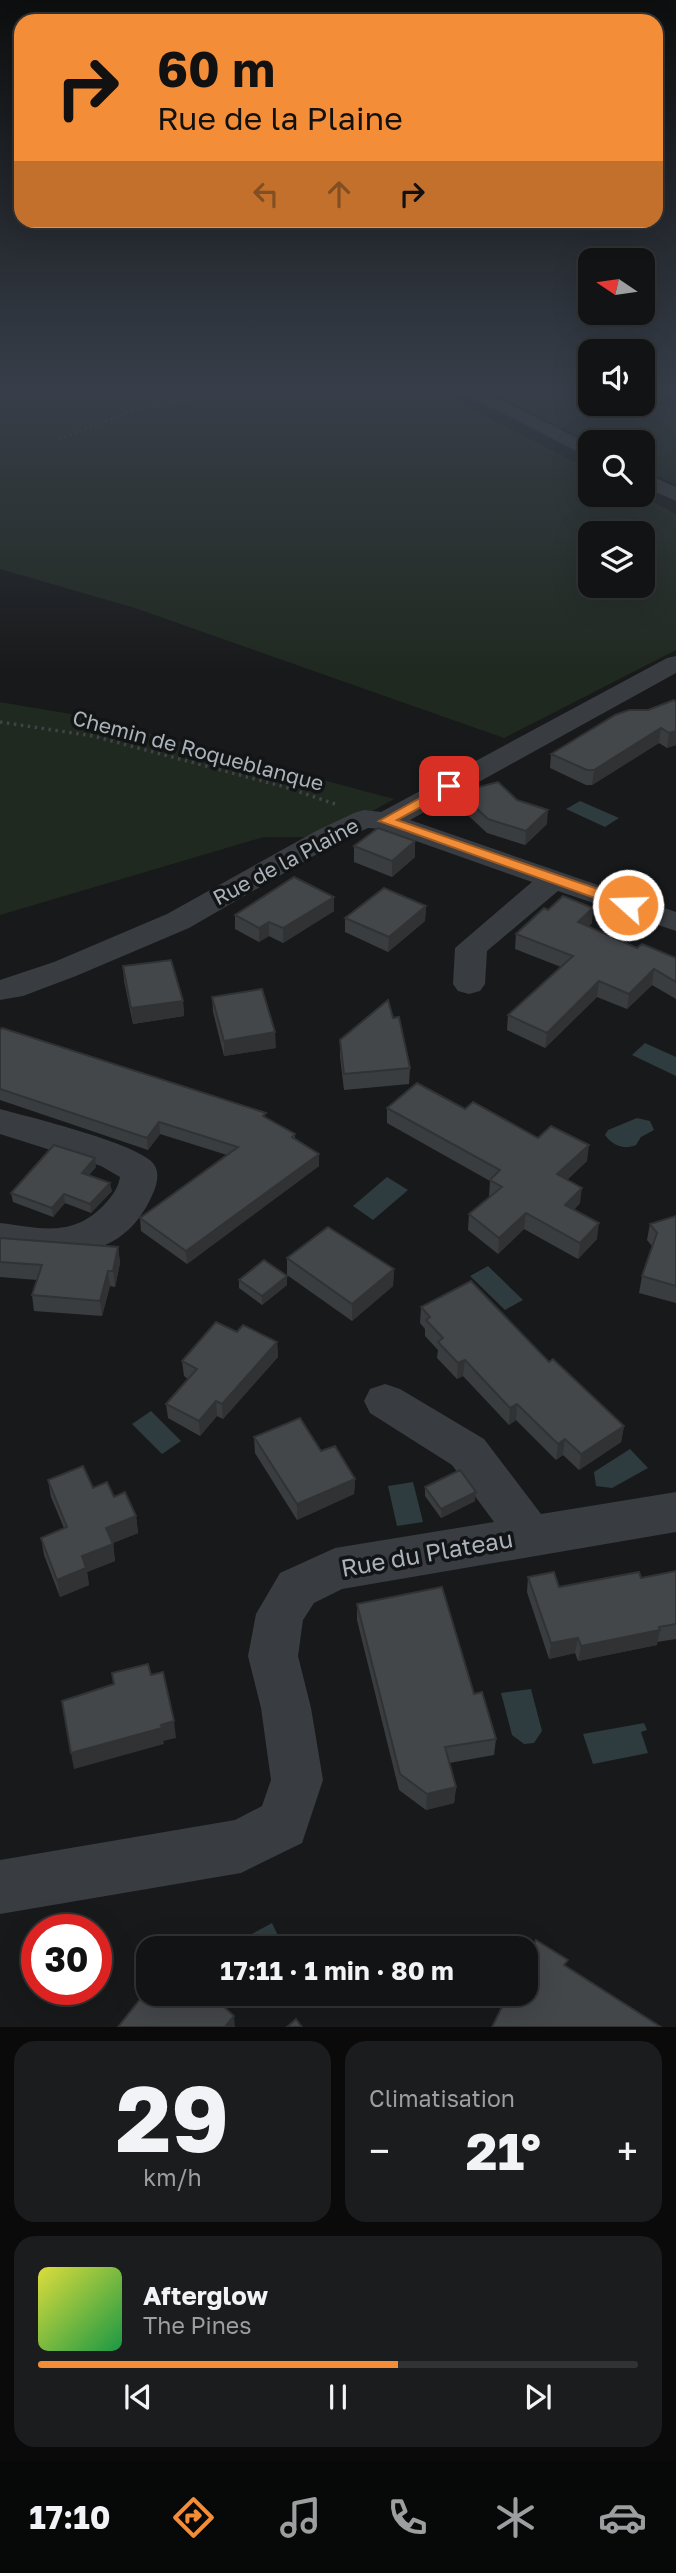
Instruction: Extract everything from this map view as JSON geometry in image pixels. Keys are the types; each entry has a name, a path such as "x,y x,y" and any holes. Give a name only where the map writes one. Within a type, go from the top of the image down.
{"street":[{"path":"655,484 676,495"},
{"name":"Rue de la Plaine","path":"0,990 11,989 65,969 177,921 326,837 364,819 386,821 676,663"},
{"path":"386,821 676,922"},
{"path":"469,984 471,948 555,878"},
{"path":"0,1122 114,1157 139,1171 137,1191 108,1227 90,1239 57,1243 0,1237"},
{"path":"385,1401 468,1452 530,1535"},
{"name":"Rue du Plateau","path":"0,1887 241,1846 283,1824 297,1780 286,1708 273,1656 280,1614 298,1588 335,1569 676,1512"}],"path":[{"name":"Chemin de Roqueblanque","path":"0,722 93,736 285,787 386,821"}],"shaded area":[{"path":"0,484 578,484 578,507 655,507 655,503 676,514 676,650 504,738 135,608 0,569"},
{"path":"0,702 88,717 394,799 326,837 264,837 0,915"},
{"path":"580,801 619,818 605,827 566,809"},
{"path":"645,1043 676,1057 676,1076 632,1055"},
{"path":"637,1118 650,1121 654,1130 641,1137 636,1145 619,1146 605,1135 608,1130"},
{"path":"387,1177 408,1190 373,1220 353,1206"},
{"path":"488,1266 523,1300 505,1310 470,1276"},
{"path":"151,1411 181,1441 162,1454 132,1424"},
{"path":"630,1449 648,1468 612,1488 596,1486 594,1472"},
{"path":"413,1482 423,1522 397,1526 388,1486"},
{"path":"531,1689 542,1731 534,1743 524,1744 512,1735 501,1693"},
{"path":"644,1723 647,1730 641,1732 648,1753 593,1764 583,1734"},
{"path":"272,1923 278,1936 248,1936"}],"building":[{"path":"674,700 676,731 669,733 661,728 594,770 587,770 551,754 615,715 629,710 648,710"},
{"path":"498,782 517,800 548,810 526,831 488,819 459,792"},
{"path":"378,828 415,841 392,861 354,846"},
{"path":"294,877 334,897 283,928 269,922 259,928 235,915"},
{"path":"384,888 426,906 389,937 345,918"},
{"path":"563,896 593,908 578,922 637,948 642,944 676,958 676,982 654,969 629,994 599,981 547,1033 508,1015 573,956 516,934 544,908 548,910"},
{"path":"171,960 183,1001 131,1008 123,966"},
{"path":"262,989 275,1032 224,1041 212,997"},
{"path":"388,1000 393,1018 399,1017 410,1068 344,1074 340,1040"},
{"path":"2,1028 266,1113 263,1116 295,1134 292,1137 319,1154 186,1251 140,1218 238,1147 159,1122 147,1138 0,1089"},
{"path":"417,1083 465,1109 473,1102 538,1138 551,1126 589,1145 557,1174 582,1188 565,1205 599,1223 580,1243 526,1213 499,1238 469,1214 502,1187 490,1180 500,1170 387,1108"},
{"path":"54,1145 95,1158 82,1173 110,1183 90,1204 64,1194 52,1208 11,1193"},
{"path":"676,1216 676,1286 642,1276 657,1233 650,1224"},
{"path":"328,1227 394,1269 352,1304 287,1258"},
{"path":"0,1238 118,1247 113,1271 108,1271 100,1301 32,1295 42,1265 0,1262"},
{"path":"264,1260 287,1276 262,1296 239,1280"},
{"path":"471,1281 549,1362 553,1359 624,1426 581,1454 565,1439 558,1444 517,1404 510,1408 465,1360 458,1363 438,1342 443,1338 426,1320 430,1317 421,1307"},
{"path":"216,1322 237,1332 243,1325 277,1342 222,1404 216,1401 199,1421 166,1404 197,1369 182,1361"},
{"path":"300,1418 321,1451 335,1446 355,1479 297,1504 254,1437"},
{"path":"83,1466 93,1488 107,1482 114,1497 125,1492 136,1516 106,1528 113,1544 82,1556 86,1568 57,1580 41,1538 67,1527 48,1480"},
{"path":"460,1470 476,1492 441,1509 425,1487"},
{"path":"676,1571 676,1624 659,1627 660,1630 581,1646 578,1638 551,1643 528,1577 554,1572 559,1587 639,1572 641,1578"},
{"path":"442,1587 474,1694 482,1692 496,1739 445,1747 456,1787 427,1794 400,1774 357,1604"},
{"path":"148,1664 151,1675 163,1672 174,1721 161,1725 162,1728 71,1753 62,1701 114,1684 112,1673"},
{"path":"538,1941 568,1960 564,1965 661,2027 492,2027 502,2006 538,2006"},
{"path":"136,2004 223,2006 234,2016 225,2027 118,2027"},
{"path":"296,2019 302,2027 287,2027"}],"route":[{"path":"449,786 386,821 628,905"}]}
